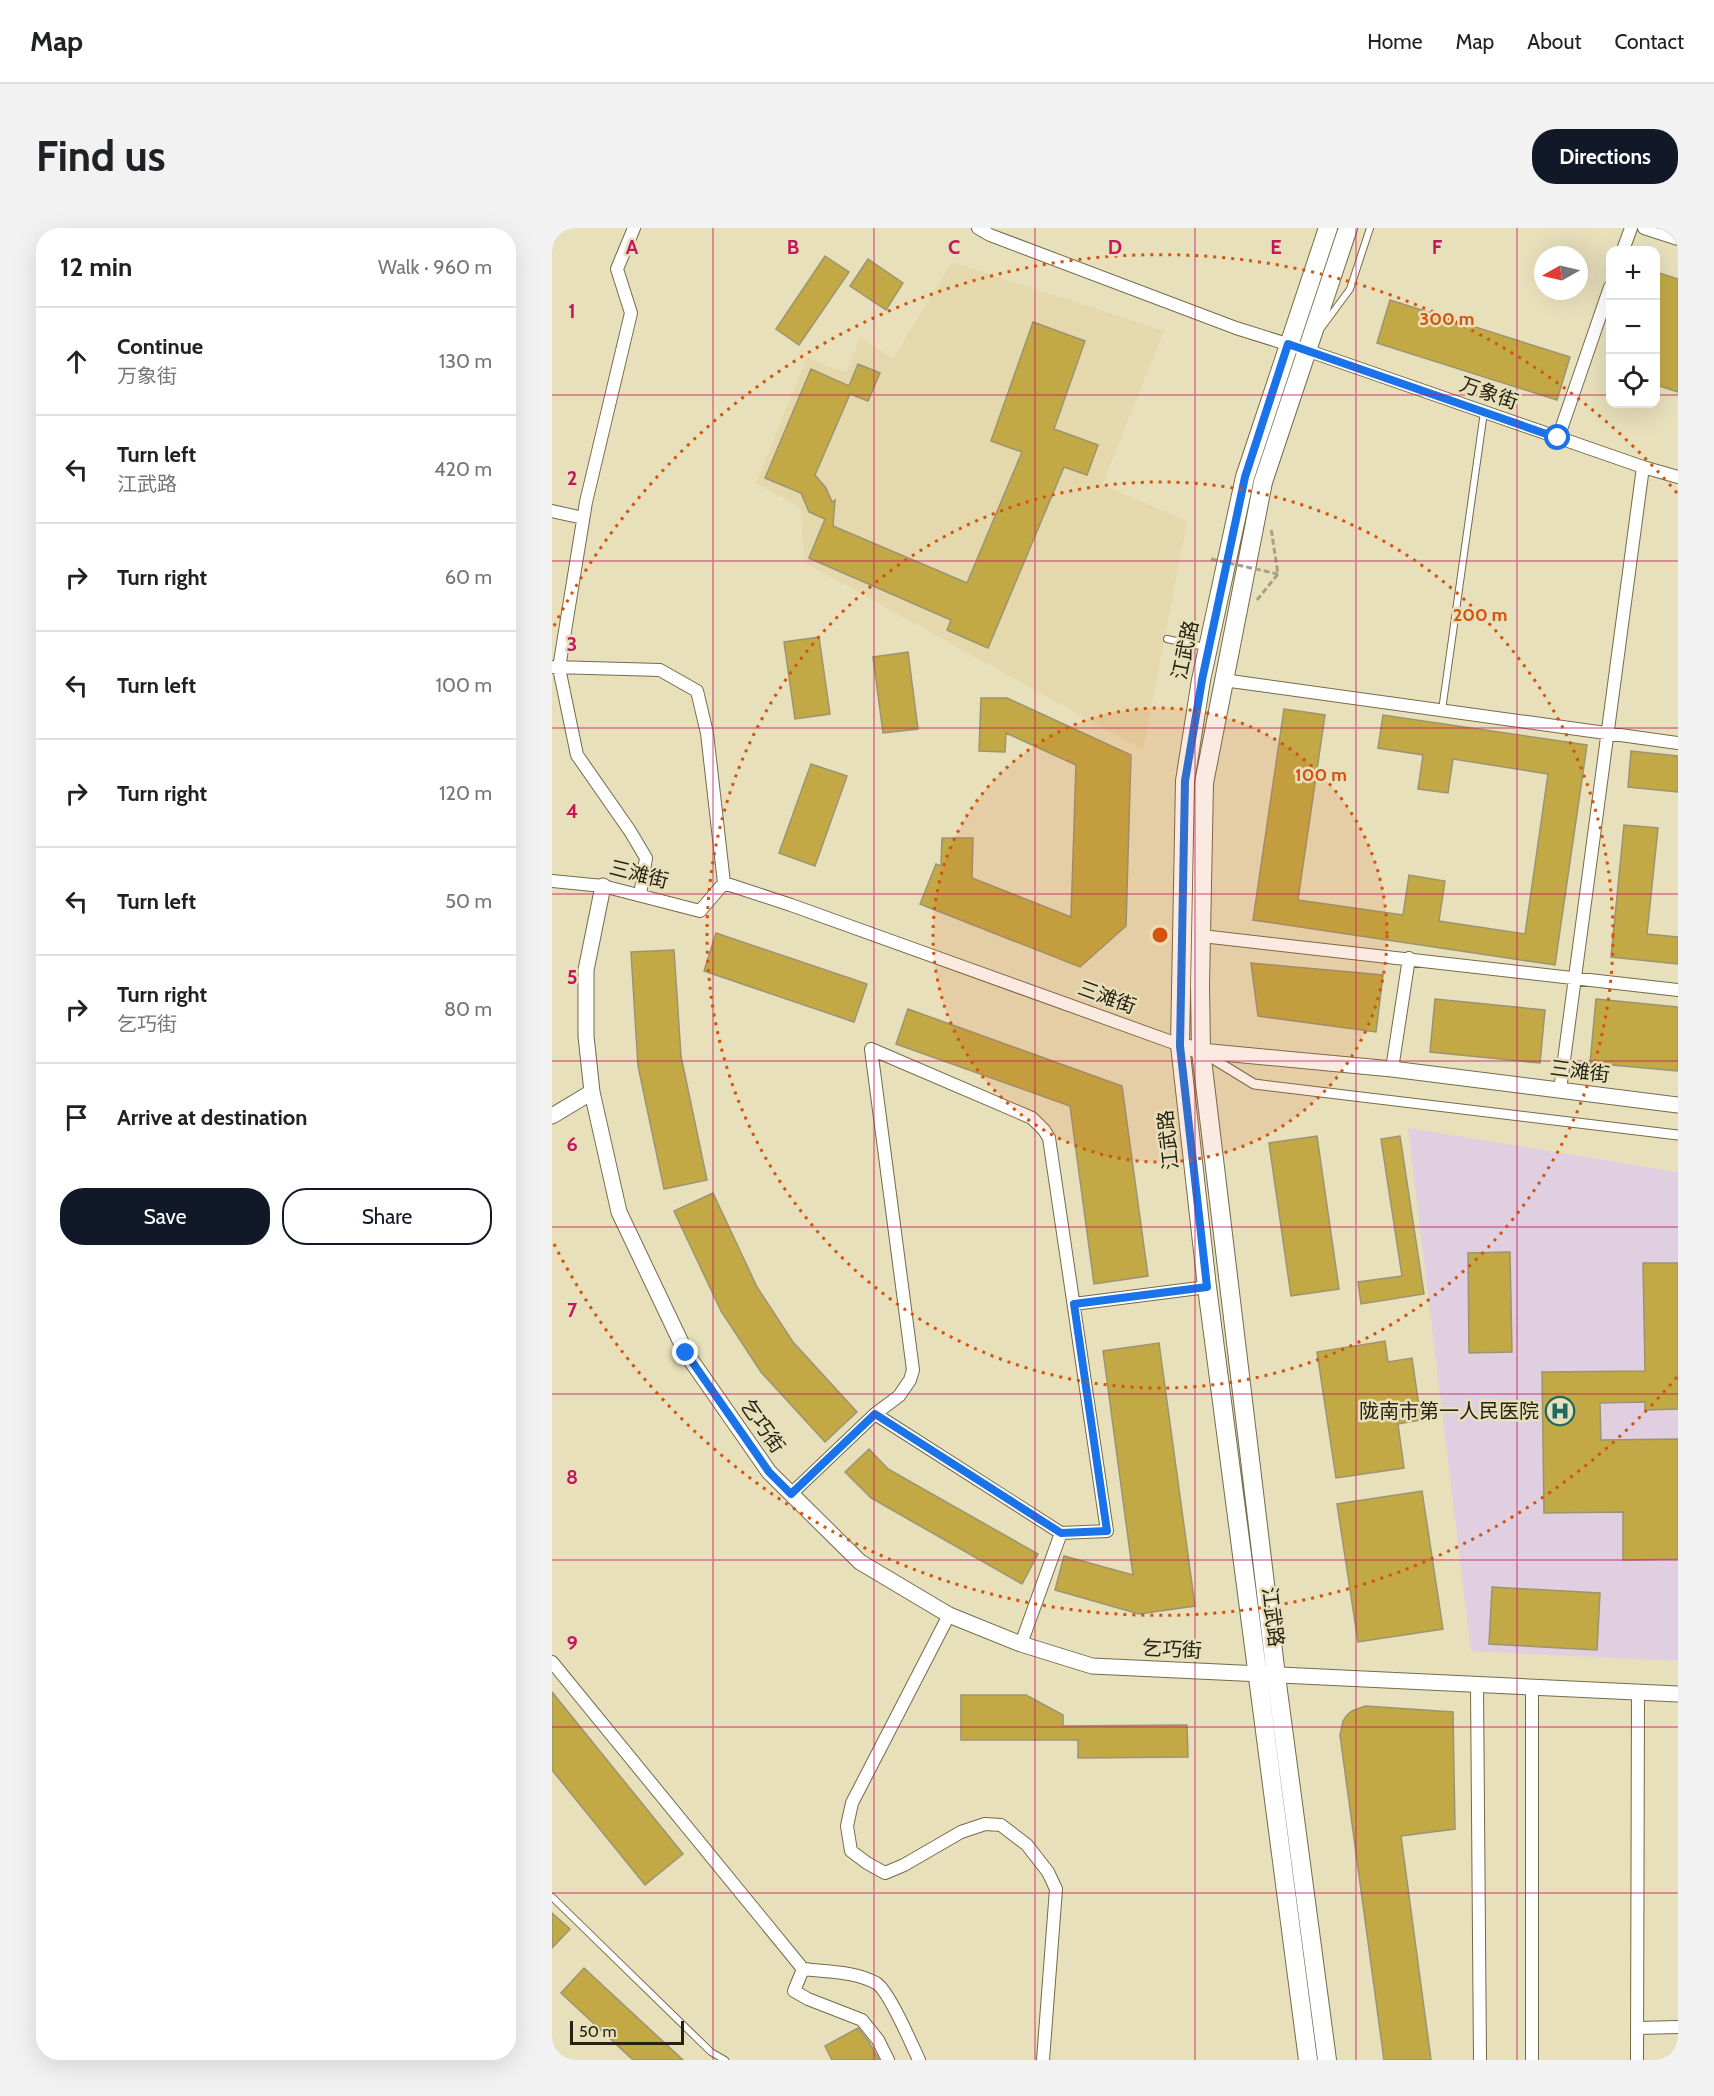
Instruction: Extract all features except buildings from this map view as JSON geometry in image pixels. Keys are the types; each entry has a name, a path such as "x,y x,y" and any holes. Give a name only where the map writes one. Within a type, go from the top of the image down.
{"main road":[{"name":"江武路","path":"1308,2060 1207,1287 1180,1046 1185,781 1209,647 1245,477 1328,228"},
{"name":"江武路","path":"1327,2060 1276,1676 1201,1051 1202,936 1204,783 1263,482 1348,228"}],"street":[{"path":"634,228 617,269 631,313 583,518 555,668 577,755 646,858 640,896"},
{"name":"万象街","path":"978,228 990,235 1225,324 1642,467 1678,477"},
{"path":"1624,246 1631,228"},
{"path":"1644,228 1678,239"},
{"path":"1558,438 1606,300"},
{"path":"1560,1090 1642,467"},
{"path":"552,511 583,518"},
{"path":"555,668 660,670 697,691 707,733 724,883"},
{"path":"1223,680 1678,743"},
{"name":"三滩街","path":"552,881 603,886 700,911 724,883 791,904 1180,1046 1201,1051 1392,1069 1678,1105"},
{"name":"乞巧街","path":"603,886 586,970 586,1036 592,1092 619,1212 686,1353 769,1472 860,1562 949,1615 1021,1644 1092,1666 1678,1695"},
{"path":"1202,936 1678,990"},
{"path":"1392,1069 1409,958"},
{"path":"791,1494 875,1414 899,1396 914,1370 871,1049 1032,1118 1044,1130 1050,1147 1107,1531 1061,1533 875,1414"},
{"path":"1201,1051 1254,1084 1678,1135"},
{"path":"552,1116 592,1092"},
{"path":"1074,1304 1207,1287"},
{"path":"1021,1644 1061,1533"},
{"path":"949,1615 852,1803 847,1826 851,1851 885,1873 904,1865 961,1832 985,1824 1001,1825 1027,1845 1048,1872 1056,1889 1042,2060"},
{"path":"552,1662 803,1969 853,1975 879,1983 920,2060"},
{"path":"1477,1686 1480,2060"},
{"path":"1532,1688 1532,2060"},
{"path":"1637,2060 1638,1694"},
{"path":"803,1969 794,1991 808,1999 862,2020 878,2040 888,2060"},
{"path":"1638,2028 1678,2027"}],"lane":[{"path":"1306,350 1350,289 1370,228"},
{"path":"1442,710 1484,412"},
{"path":"1167,639 1209,647"},
{"path":"552,1897 711,2052 725,2060"}],"path":[{"path":"1211,559 1278,574"}],"shaded area":[{"path":"952,262 1164,331 1102,485 1187,521 1143,750 804,562 801,508 756,483 807,358 846,373 860,337 893,359"},
{"name":"陇南市第一人民医院","path":"1408,1128 1678,1172 1678,1661 1471,1651"}],"place":[{"name":"陇南市第一人民医院","path":"1560,1411"}],"route":[{"path":"686,1353 769,1472 791,1494 875,1414 1061,1533 1107,1531 1074,1304 1207,1287 1180,1046 1185,781 1202,680 1245,477 1288,344 1558,438"}]}
